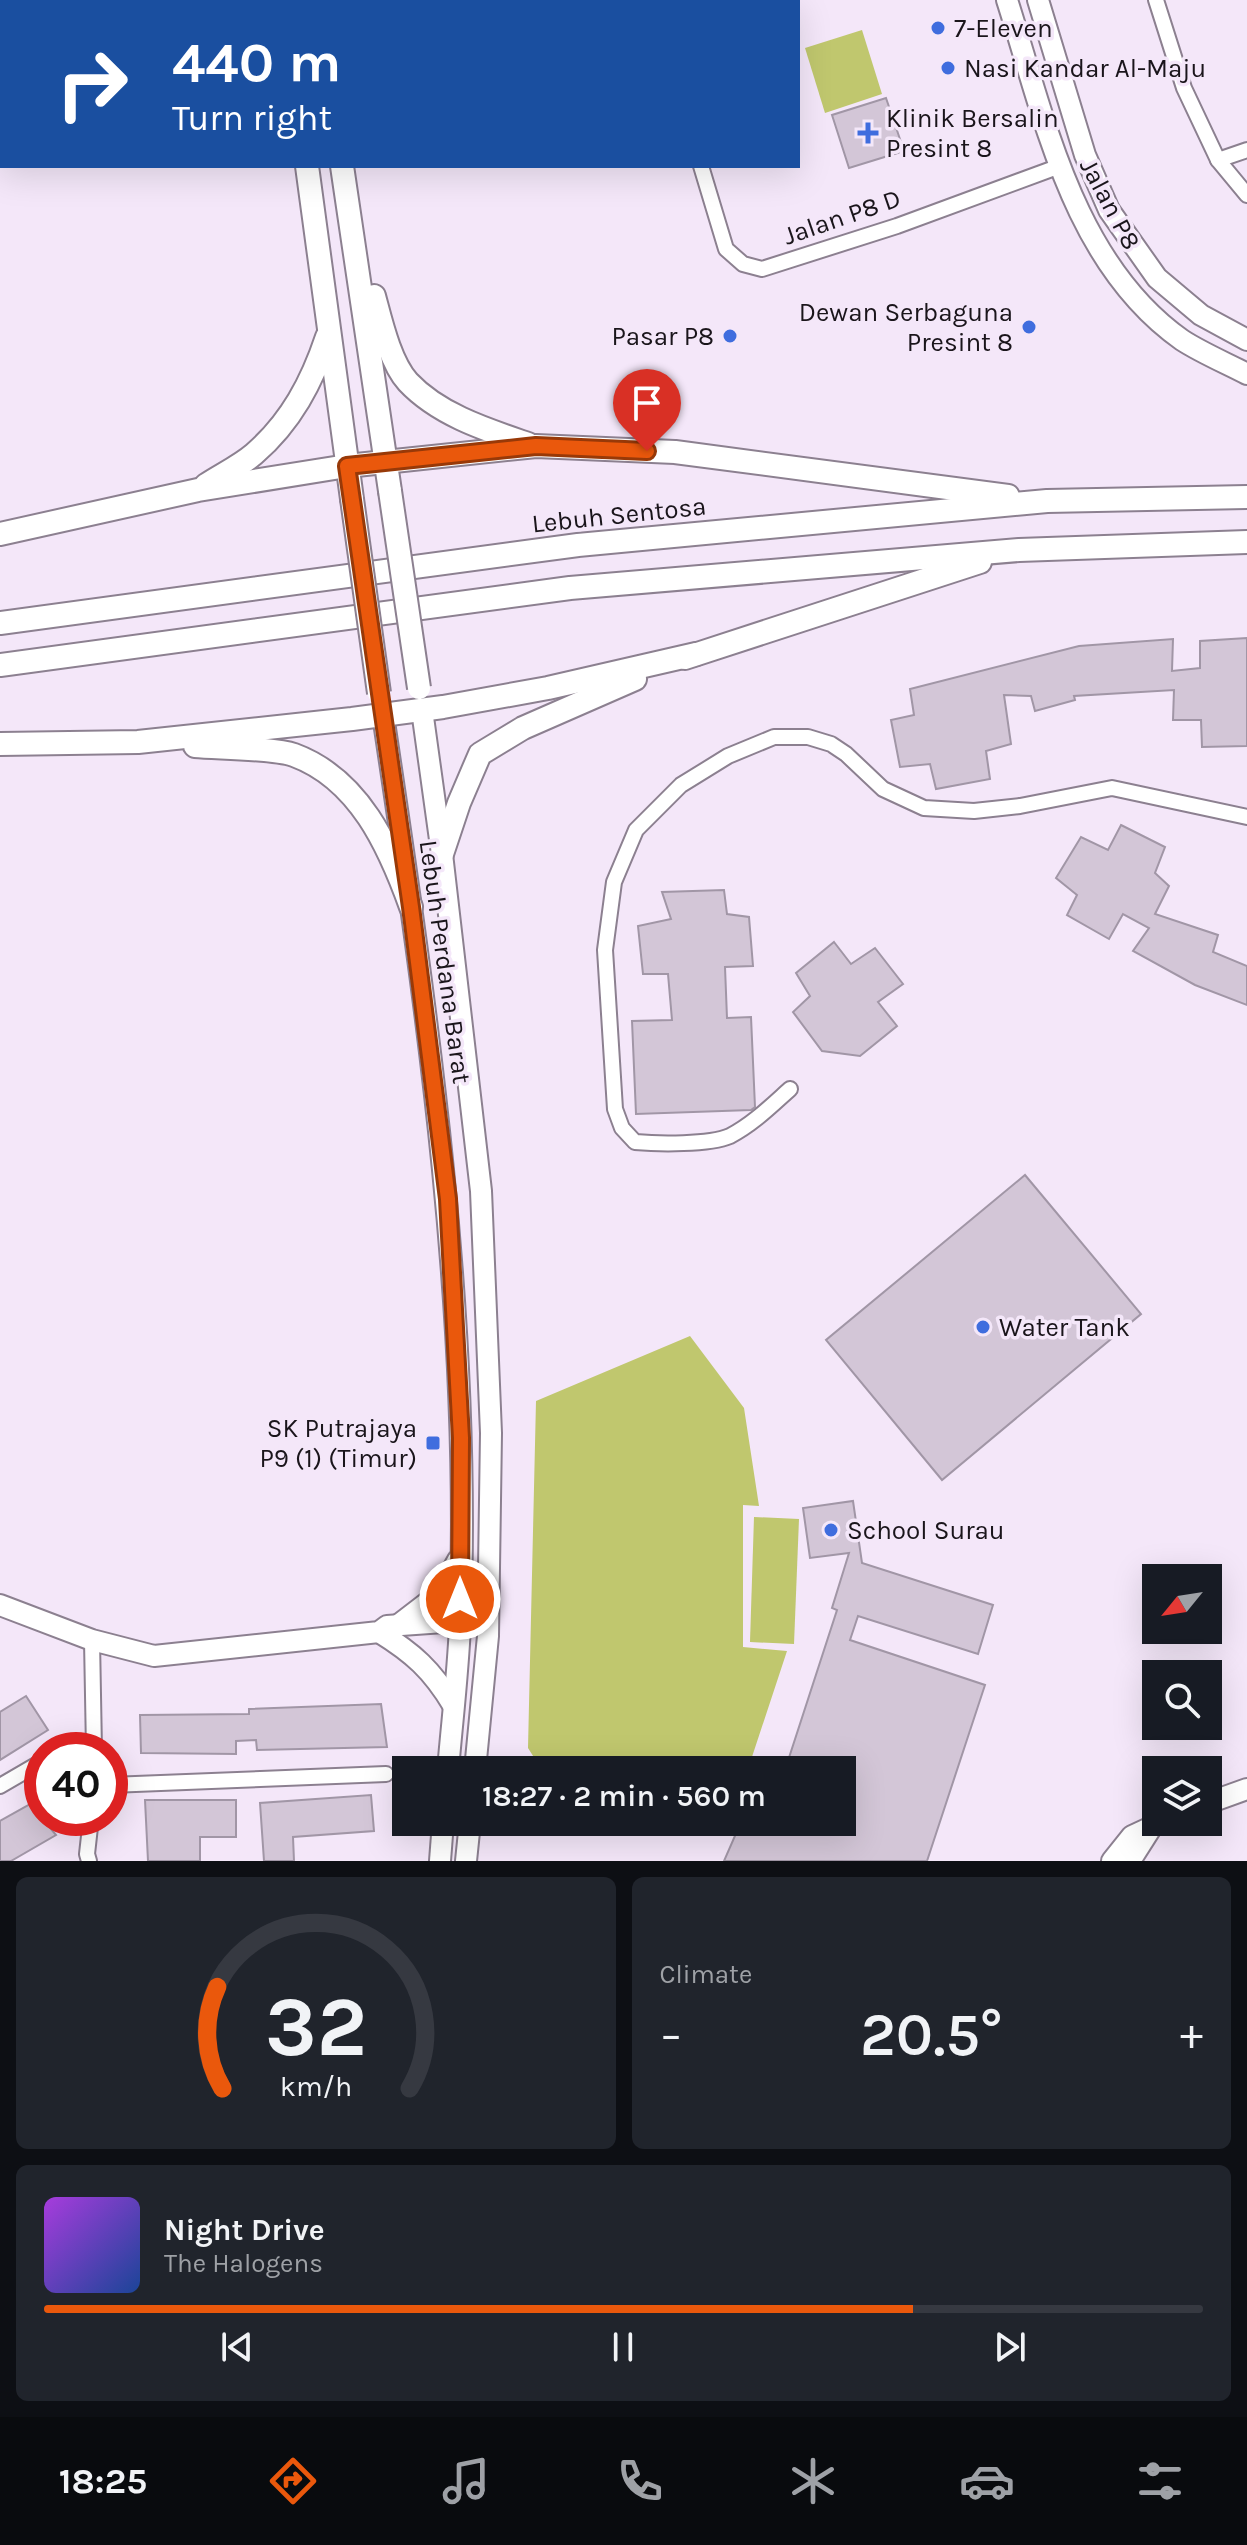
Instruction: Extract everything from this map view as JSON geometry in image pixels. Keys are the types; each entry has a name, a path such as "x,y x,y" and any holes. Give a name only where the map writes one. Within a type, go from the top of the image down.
{"main road":[{"name":"Lebuh Perdana Barat","path":"307,168 383,715"},
{"name":"Lebuh Perdana Barat","path":"342,168 420,699"},
{"path":"351,214 387,342 406,381 433,403 481,428 536,446"},
{"path":"198,490 253,455 294,410 314,375 329,330"},
{"path":"0,534 198,490 385,461 536,446 675,452 1047,501"},
{"name":"Lebuh Sentosa","path":"0,623 578,545 1047,501 1247,497"},
{"path":"0,665 570,588 1019,550 1247,542"},
{"path":"138,742 383,715 420,699 548,688 696,654 1019,550"},
{"path":"442,854 480,754 537,722 696,654"},
{"path":"0,744 138,742 292,754 330,774 353,797 380,833 411,907"}],"street":[{"name":"Jalan P8","path":"1007,0 1060,166 1104,256 1143,305 1183,340 1247,374"},
{"name":"Jalan P8","path":"1038,0 1085,155 1109,210 1157,278 1201,315 1247,340"},
{"path":"1156,0 1184,88 1218,160 1247,195"},
{"path":"1218,160 1247,150"},
{"name":"Jalan P8 D","path":"702,168 726,249 743,264 762,269 897,226 1060,166"},
{"name":"Lebuh Perdana Barat","path":"420,699 442,854 481,1191 491,1433 488,1628 476,1756"},
{"name":"Lebuh Perdana Barat","path":"383,715 448,1199 461,1438 460,1628 449,1756"},
{"path":"790,1089 754,1121 726,1137 665,1145 635,1142 622,1128 615,1109 605,950 614,882 636,830 681,785 728,756 774,737 808,737 831,744 883,789 924,808 974,811 1020,806 1112,788 1247,817"},
{"path":"388,1632 440,1593 460,1554"},
{"path":"0,1605 92,1640 154,1656 388,1632 488,1628"},
{"path":"388,1632 423,1663 439,1681 453,1705"},
{"path":"92,1640 94,1732"},
{"path":"0,1786 24,1772"},
{"path":"128,1784 386,1774"},
{"path":"1222,1798 1247,1789"},
{"path":"1112,1861 1132,1836 1142,1832"},
{"path":"83,1859 87,1836"},
{"path":"440,1861 442,1836"},
{"path":"466,1861 469,1836"},
{"path":"1130,1861 1149,1836"}],"green space":[{"path":"862,30 882,94 825,113 805,48"},
{"path":"690,1336 744,1408 759,1506 743,1505 743,1647 787,1651 752,1756 533,1756 528,1748 536,1401"},
{"path":"754,1517 799,1519 794,1644 750,1642"}],"building":[{"name":"Klinik Bersalin Presint 8","path":"886,98 904,151 849,168 832,115"},
{"path":"1247,638 1247,746 1202,747 1201,720 1173,720 1174,690 1074,696 1075,700 1035,711 1031,696 1004,695 1011,744 986,751 990,779 936,789 930,764 900,767 891,720 914,715 910,689 1079,646 1173,639 1172,671 1200,668 1200,641"},
{"path":"1121,825 1165,847 1155,873 1169,886 1155,914 1218,935 1213,952 1247,966 1247,1005 1195,985 1133,951 1149,928 1123,914 1109,939 1067,915 1077,895 1056,878 1081,837 1108,850"},
{"path":"724,890 727,914 749,917 753,966 725,967 727,1018 751,1017 755,1107 751,1110 636,1114 632,1021 672,1020 668,974 643,974 638,926 671,919 662,892"},
{"path":"834,942 851,964 875,948 903,984 878,1002 897,1026 860,1056 822,1051 793,1012 810,996 796,973"},
{"name":"Water Tank","path":"1025,1175 1141,1314 942,1480 826,1340"},
{"path":"853,1501 862,1563 993,1605 978,1654 858,1616 850,1640 985,1685 927,1861 724,1861 735,1836 856,1836 856,1756 790,1756 837,1610 832,1608 849,1553 810,1558 803,1508"},
{"path":"26,1696 48,1730 24,1732 24,1745 0,1760 0,1712"},
{"path":"381,1704 387,1747 257,1750 256,1740 236,1741 236,1754 141,1753 140,1715 249,1714 249,1709"},
{"path":"371,1795 374,1831 293,1837 294,1861 264,1861 260,1803"},
{"path":"145,1800 236,1800 236,1837 200,1837 200,1861 148,1861"},
{"path":"24,1808 24,1836 54,1836 11,1861 0,1861 0,1821"}],"place":[{"name":"7-Eleven","path":"938,28"},
{"name":"Nasi Kandar Al-Maju","path":"948,68"},
{"name":"Klinik Bersalin Presint 8","path":"868,133"},
{"name":"Dewan Serbaguna Presint 8","path":"1029,327"},
{"name":"Pasar P8","path":"730,336"},
{"name":"Water Tank","path":"983,1327"},
{"name":"SK Putrajaya P9 (1) (Timur)","path":"433,1443"},
{"name":"School Surau","path":"831,1530"}],"route":[{"path":"460,1599 461,1438 448,1199 411,907 347,466 536,446 647,451"}]}
